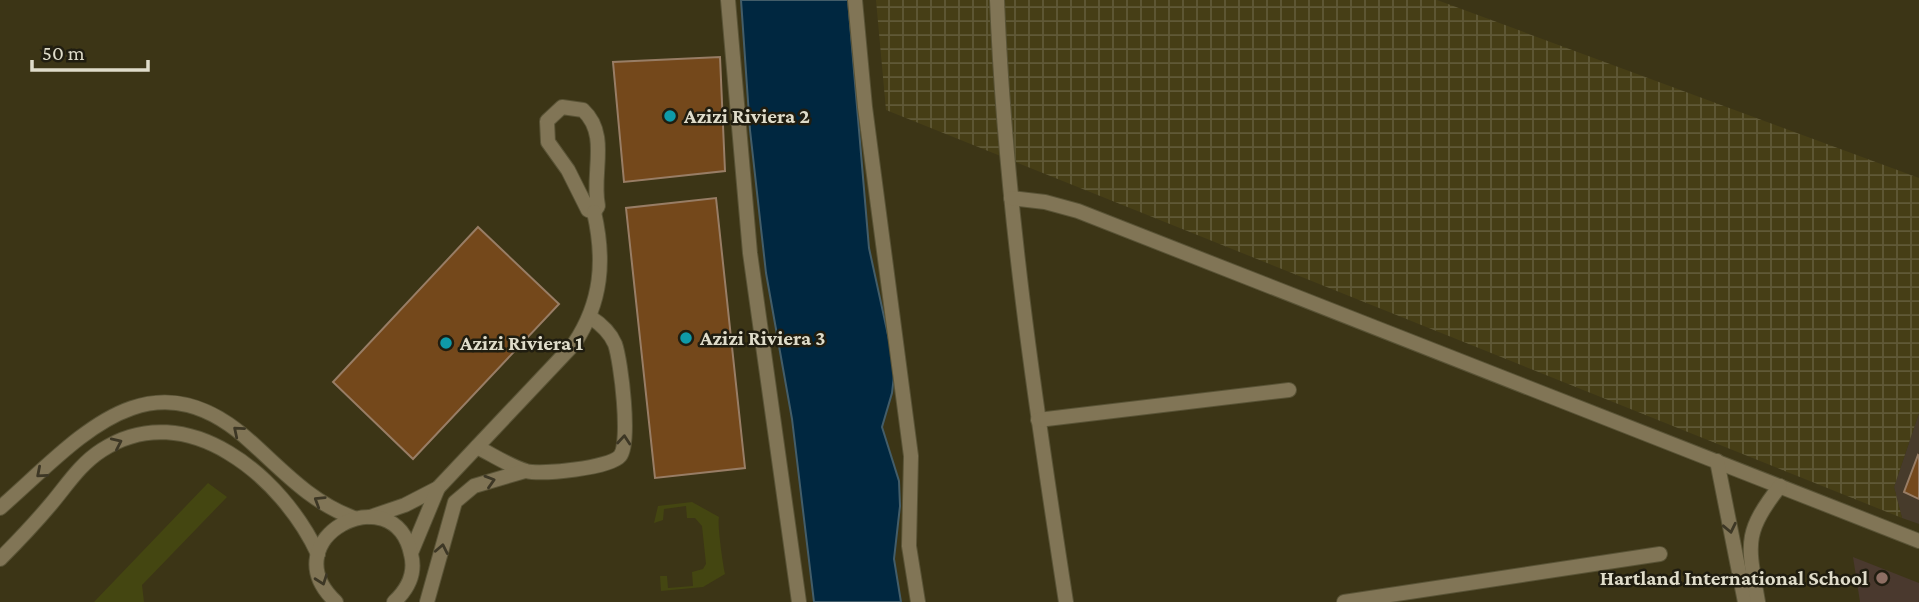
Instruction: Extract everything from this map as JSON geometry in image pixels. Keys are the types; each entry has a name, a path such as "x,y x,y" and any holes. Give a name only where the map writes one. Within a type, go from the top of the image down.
{"street":[{"path":"727,0 750,253 799,602"},
{"path":"855,0 865,107 911,456 909,546 918,602"},
{"path":"997,0 1011,198 1038,420 1066,602"},
{"path":"395,602 412,575 411,554 438,488 564,356 590,317 601,271 600,239 594,212 598,206 595,183 599,146 596,130 583,110 562,107 547,121 545,135 568,170 588,210 594,212"},
{"path":"1011,198 1045,202 1077,211 1919,541"},
{"path":"427,602 455,502 474,486 525,471 546,472 606,464 616,460 623,451 626,441 617,353 608,332 590,317"},
{"path":"1038,420 1289,390"},
{"path":"0,508 107,417 135,406 166,402 195,407 220,417 308,494 330,508 354,518"},
{"path":"0,559 91,458 129,437 158,432 201,438 239,460 286,504 318,554"},
{"path":"477,447 525,471"},
{"path":"1717,461 1745,602"},
{"path":"1758,602 1750,534 1758,514 1780,486"},
{"path":"335,602 318,575 318,554 335,527 354,518 370,517 438,488"},
{"path":"370,517 397,529 411,554"},
{"path":"1344,602 1660,554"}],"shaded area":[{"path":"876,0 1437,0 1919,178 1919,413 1894,487 1902,518 886,110"},
{"path":"1919,413 1919,524 1902,518 1894,487"},
{"path":"208,483 227,497 142,585 144,602 94,602"},
{"path":"692,502 719,517 725,574 703,587 661,591 660,576 667,576 668,588 693,586 692,572 703,569 706,564 702,526 695,518 687,518 686,506 664,509 663,520 654,523 658,506"},
{"name":"Hartland International School","path":"1853,557 1919,583 1919,602 1860,602"}],"water":[{"path":"741,0 848,0 869,248 895,367 892,393 882,427 899,481 900,506 894,559 901,602 814,602 792,419 766,273 750,130"}],"building":[{"name":"Azizi Riviera 2","path":"720,57 725,171 624,182 613,62"},
{"name":"Azizi Riviera 3","path":"716,198 745,468 655,478 626,208"},
{"name":"Azizi Riviera 1","path":"478,227 559,304 413,459 333,382"},
{"path":"1919,456 1919,499 1904,492"}],"place":[{"name":"Azizi Riviera 2","path":"670,116"},
{"name":"Azizi Riviera 3","path":"686,338"},
{"name":"Azizi Riviera 1","path":"446,343"},
{"name":"Hartland International School","path":"1882,578"}]}
